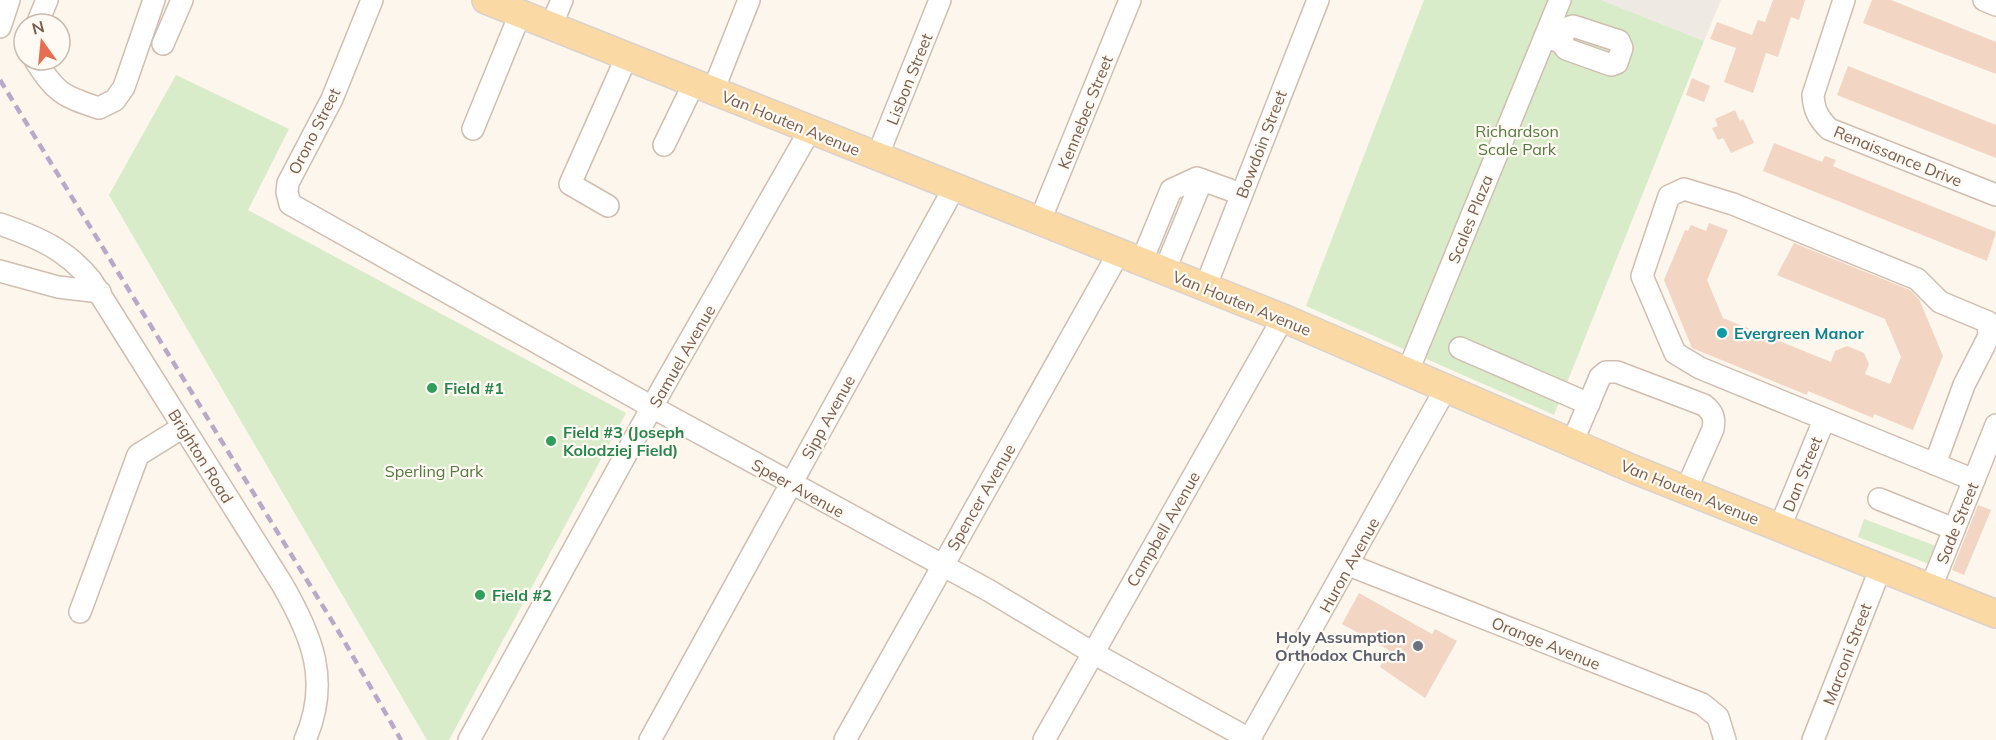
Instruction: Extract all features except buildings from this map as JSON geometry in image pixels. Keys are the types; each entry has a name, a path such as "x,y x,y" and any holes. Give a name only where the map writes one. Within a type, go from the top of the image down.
{"main road":[{"name":"Van Houten Avenue","path":"486,0 1039,223 1283,318 1572,443 1996,614"}],"street":[{"path":"0,27 9,0"},
{"path":"43,72 65,97 99,108 115,100 124,87 154,0"},
{"path":"163,44 182,0"},
{"name":"Orono Street","path":"345,236 290,204 287,192 288,183 332,99 372,0"},
{"path":"551,26 562,0"},
{"path":"664,145 703,87 749,0"},
{"name":"Lisbon Street","path":"877,157 940,0"},
{"name":"Kennebec Street","path":"1039,223 1130,0"},
{"name":"Bowdoin Street","path":"1205,288 1318,0"},
{"name":"Scales Plaza","path":"1408,371 1553,40 1560,0"},
{"name":"Renaissance Drive","path":"1844,0 1813,95 1814,110 1821,121 1829,129 1996,195"},
{"path":"1984,0 1996,5"},
{"path":"473,129 520,14"},
{"path":"608,206 570,184 627,57"},
{"name":"Samuel Avenue","path":"469,740 652,407 810,130"},
{"name":"Spencer Avenue","path":"845,740 941,567 1141,263 1202,180 1242,194"},
{"name":"Sipp Avenue","path":"650,740 954,188"},
{"path":"1935,464 1964,385 1989,336 1988,322 1940,302 1917,279 1733,204 1684,189 1669,196 1642,276 1675,353 1700,368 1974,480"},
{"name":"Brighton Road","path":"0,224 52,244 75,260 100,292 305,625 314,654 318,688 314,720 304,740"},
{"name":"Speer Avenue","path":"345,236 941,567 988,590 1093,653 1250,740"},
{"path":"0,271 58,287 100,292"},
{"name":"Campbell Avenue","path":"1044,740 1283,318"},
{"path":"1460,348 1589,404"},
{"path":"1572,443 1600,377 1606,372 1617,372 1711,410 1714,420 1713,429 1686,490"},
{"name":"Huron Avenue","path":"1250,740 1446,388"},
{"name":"Dan Street","path":"1780,527 1824,420"},
{"name":"Sade Street","path":"1931,587 1996,425"},
{"path":"80,612 138,455 183,427"},
{"path":"1879,499 1954,529"},
{"name":"Orange Avenue","path":"1349,565 1702,704 1718,717 1725,740"},
{"name":"Marconi Street","path":"1813,740 1881,567"}],"shaded area":[{"path":"1601,0 1721,0 1704,41"}],"green space":[{"name":"Richardson Scale Park","path":"1424,0 1601,0 1704,41 1554,415 1306,306"},
{"name":"Sperling Park","path":"176,75 289,129 248,210 626,413 449,740 427,740 109,195"},
{"path":"1864,519 1936,546 1929,564 1858,537"}],"railway":[{"path":"0,80 340,634 401,740"}],"place":[{"name":"Evergreen Manor","path":"1722,333"},
{"name":"Field #1","path":"432,388"},
{"name":"Field #3 (Joseph Kolodziej Field)","path":"551,441"},
{"name":"Field #2","path":"480,595"},
{"name":"Holy Assumption Orthodox Church","path":"1418,646"}]}
